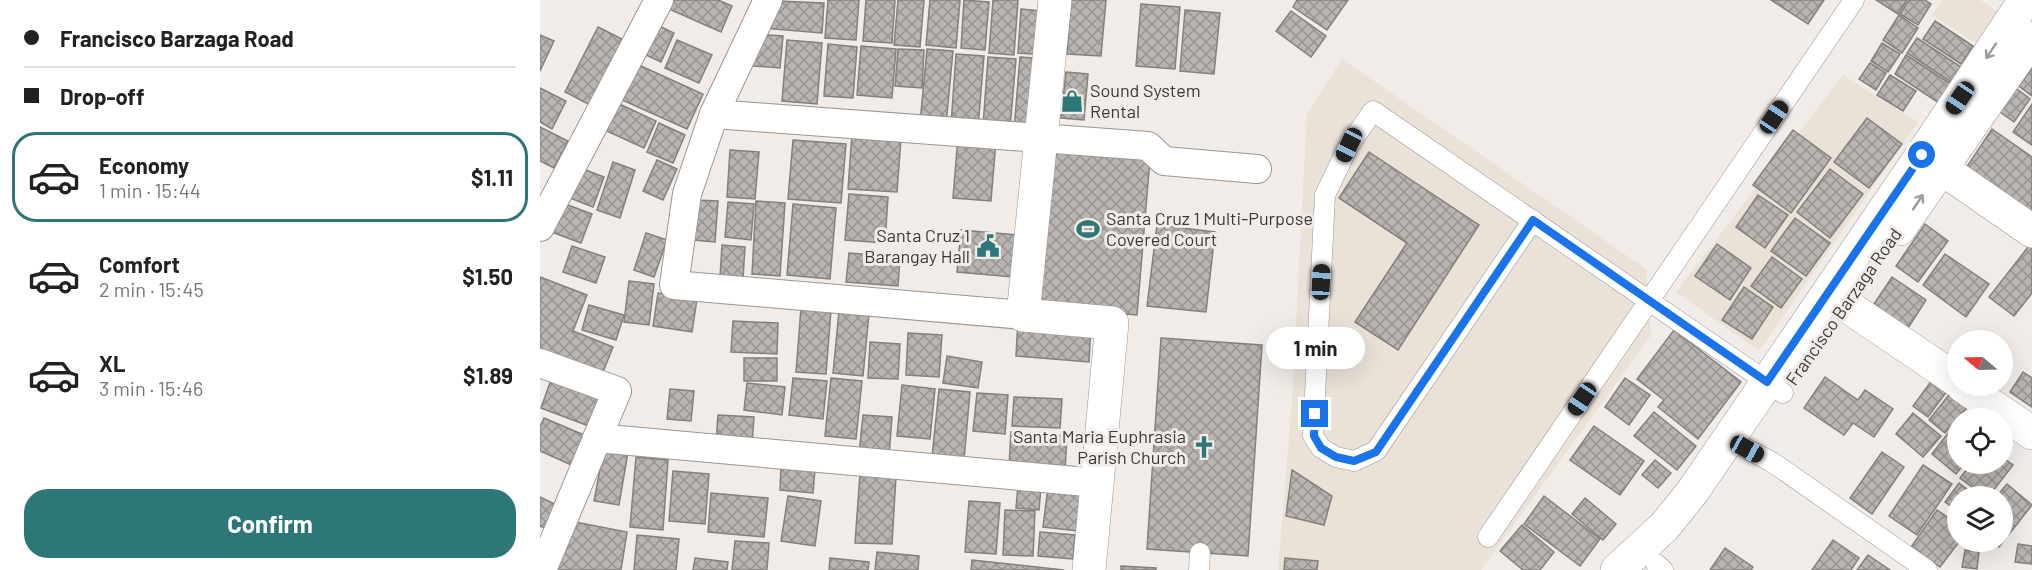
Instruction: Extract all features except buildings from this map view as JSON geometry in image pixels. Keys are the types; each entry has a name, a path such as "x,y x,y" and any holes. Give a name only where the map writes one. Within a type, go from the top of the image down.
{"street":[{"path":"540,228 659,0"},
{"path":"768,0 714,114 687,195 674,285 1112,323 1089,570"},
{"path":"1023,315 1054,0"},
{"name":"Francisco Barzaga Road","path":"1655,568 1705,507 1747,449 1775,387 1922,155 2025,3"},
{"name":"Francisco Barzaga Road","path":"1617,570 1664,527 1775,387 1847,306 2032,38"},
{"path":"714,114 1148,146 1164,161 1257,169"},
{"path":"1941,168 2032,231"},
{"path":"1847,306 1947,374"},
{"path":"540,363 617,391 542,570"},
{"path":"1978,396 2032,433"},
{"path":"597,438 1098,483"}],"lane":[{"path":"1488,537 1854,0"},
{"path":"1533,220 1376,452 1354,461 1336,457 1321,448 1314,436 1325,195 1349,145 1373,111 1533,220 1775,387"},
{"path":"1747,449 1772,462 1927,570"}],"shaded area":[{"path":"1942,0 1980,0 2001,14 1980,46 1932,15"},
{"path":"1342,59 1646,269 1651,335 1481,570 1278,570 1292,402 1307,114"},
{"path":"1843,75 1918,122 1759,351 1676,292"}],"place":[{"name":"Sound System Rental","path":"1072,101"},
{"name":"Santa Cruz 1 Multi-Purpose Covered Court","path":"1088,229"},
{"name":"Santa Cruz 1 Barangay Hall","path":"988,246"},
{"name":"Santa Maria Euphrasia Parish Church","path":"1204,447"}],"route":[{"path":"1315,414 1314,436 1321,448 1336,457 1354,461 1376,452 1533,220 1767,382 1922,155"}]}
